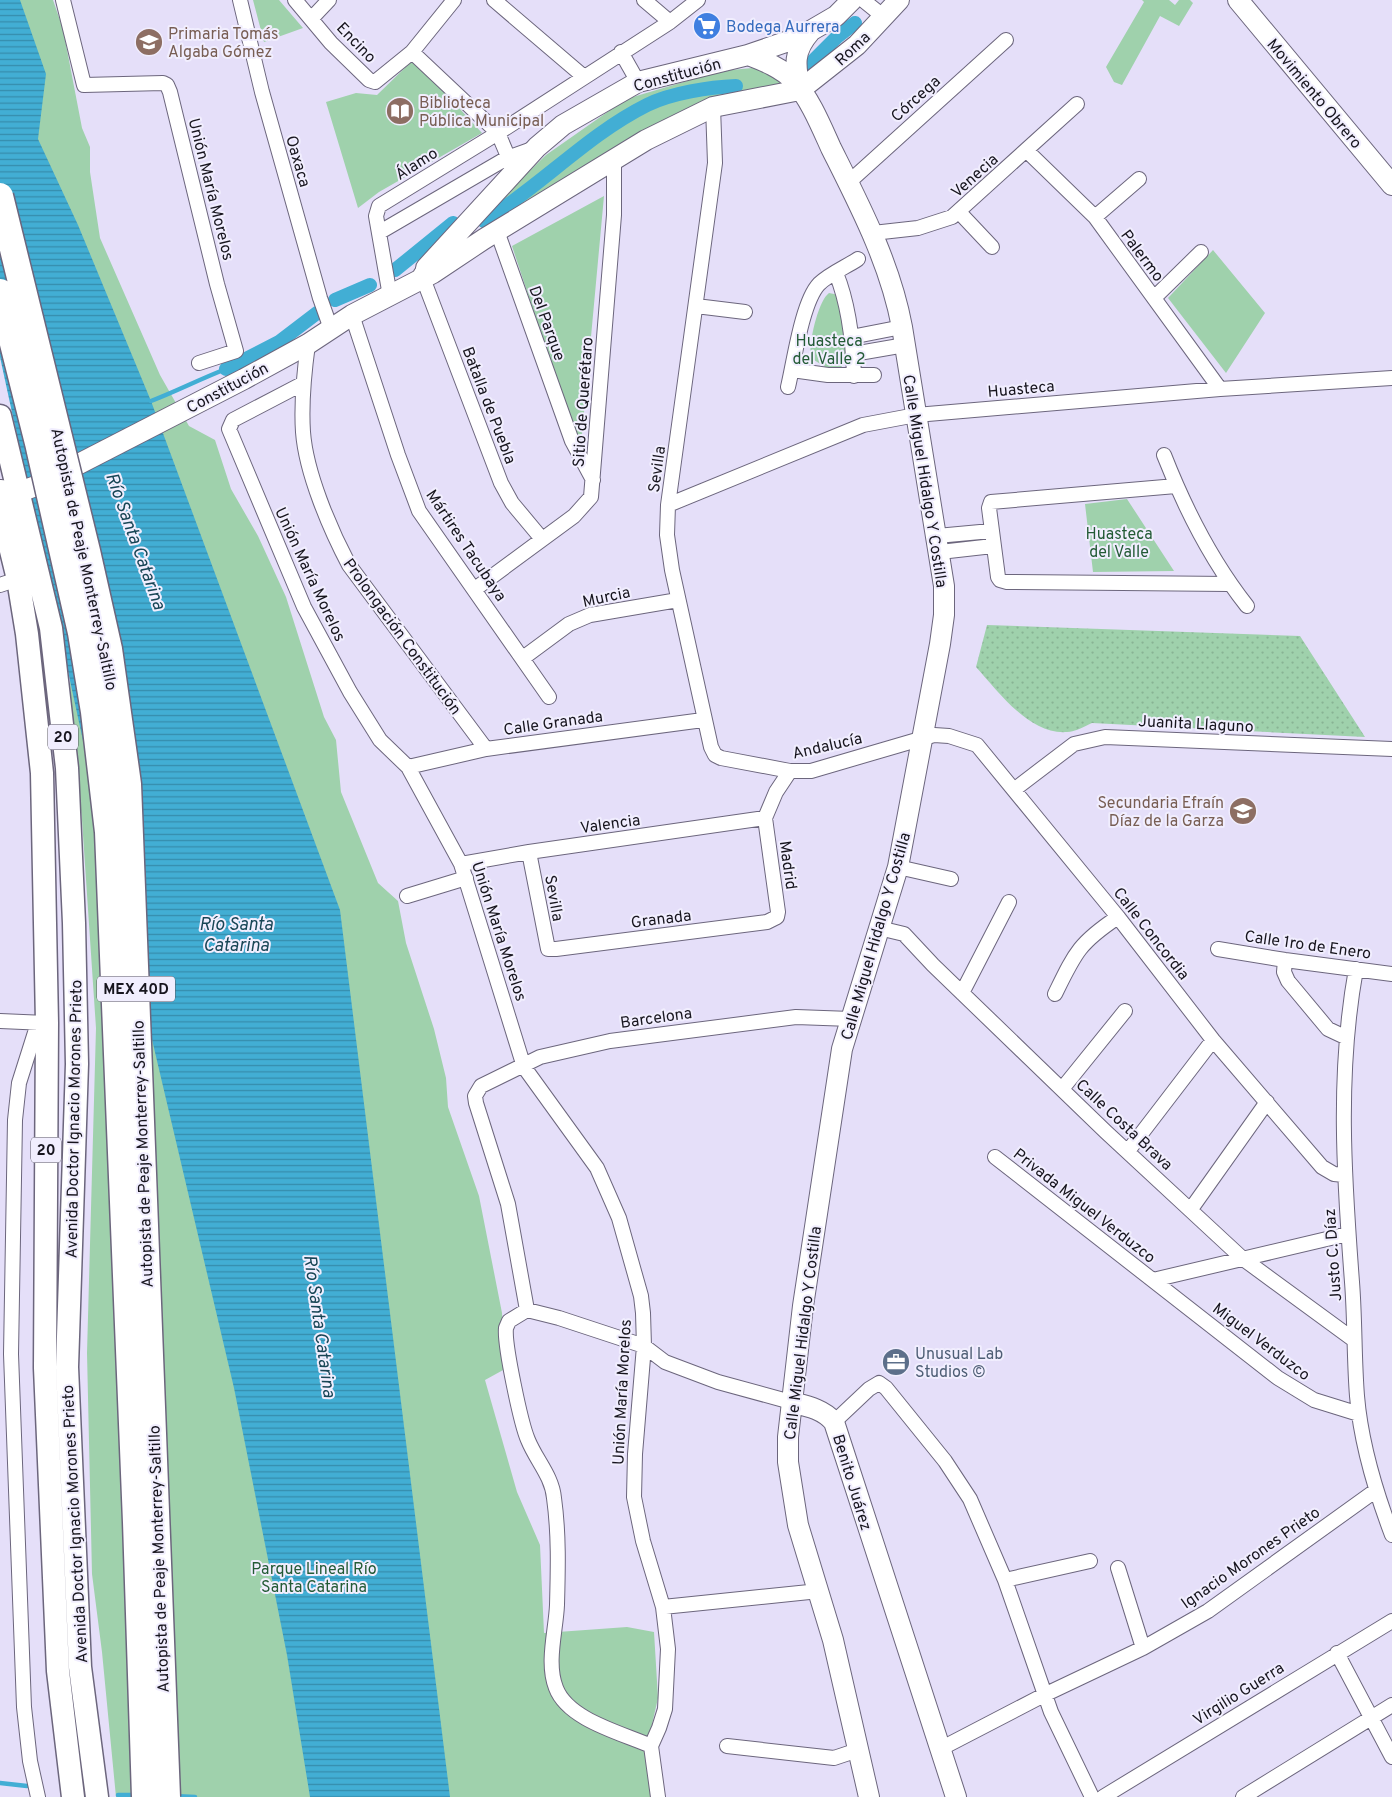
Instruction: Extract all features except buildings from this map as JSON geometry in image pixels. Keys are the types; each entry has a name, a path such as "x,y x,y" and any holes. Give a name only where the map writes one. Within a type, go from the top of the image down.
{"highway":[{"name":"Autopista de Peaje Monterrey-Saltillo","path":"0,196 104,629 128,784 167,1797"},
{"name":"Autopista de Peaje Monterrey-Saltillo","path":"0,292 38,443 81,633 94,712 108,832 136,1522 145,1797"}],"main road":[{"name":"Avenida Doctor Ignacio Morones Prieto","path":"0,416 51,628 67,768 74,923 77,1064 67,1367 80,1667 97,1797"},
{"name":"Avenida Doctor Ignacio Morones Prieto","path":"0,506 9,582 29,652 42,772 46,1387 58,1671 73,1797"},
{"path":"43,1023 57,1029 61,1035 62,1136 64,1156 74,1178"}],"street":[{"name":"Unión María Morelos","path":"63,0 84,86 163,83 167,85 217,284 236,351 199,362"},
{"name":"Oaxaca","path":"240,0 262,92 320,298 331,329"},
{"name":"Encino","path":"295,0 331,43 369,80 376,82 412,52"},
{"path":"312,18 329,0"},
{"path":"380,232 511,165 498,133 412,52 454,0"},
{"path":"494,0 583,76"},
{"path":"644,0 670,22"},
{"name":"Álamo","path":"390,296 376,212 379,206 498,133 583,76 670,22 698,0"},
{"name":"Constitución","path":"420,278 474,218 511,165 538,147 563,125 638,82 748,56 811,31 836,16 852,0"},
{"path":"863,0 884,17"},
{"name":"Roma","path":"800,90 837,62 899,0"},
{"name":"Movimiento Obrero","path":"1238,0 1392,185"},
{"path":"800,90 797,53 799,46 811,31"},
{"name":"Córcega","path":"849,182 1006,40"},
{"path":"621,52 638,82"},
{"path":"748,56 780,70 800,90"},
{"name":"Constitución","path":"18,489 244,379 308,344 352,315 390,296 646,140 712,108 800,90"},
{"name":"Calle Miguel Hidalgo Y Costilla","path":"800,90 849,182 873,233 896,296 944,586 944,615 898,867 842,1049 825,1151 791,1402 788,1462 798,1525 833,1640 869,1797"},
{"name":"Venecia","path":"873,233 918,228 935,223 959,212 1077,104"},
{"name":"Sevilla","path":"712,108 716,163 668,505 667,535 678,600 703,720 715,755 729,760 790,771"},
{"name":"Palermo","path":"1027,151 1095,217 1220,389"},
{"name":"Sitio de Querétaro","path":"475,589 574,516 591,497 614,215 614,161"},
{"path":"1095,217 1139,179"},
{"path":"959,212 992,247"},
{"path":"474,218 476,234 490,235"},
{"name":"Del Parque","path":"490,235 572,441 593,480"},
{"path":"1154,298 1201,252"},
{"path":"788,387 809,301 817,286 858,259"},
{"path":"836,273 845,295 854,376"},
{"name":"Batalla de Puebla","path":"420,278 501,483 512,503 542,539"},
{"path":"696,306 745,312"},
{"name":"Mártires Tacubaya","path":"352,315 398,455 420,511 549,697"},
{"path":"851,337 903,336"},
{"path":"853,354 903,336"},
{"name":"Prolongación Constitución","path":"308,344 302,384 303,434 314,482 332,532 354,572 486,749"},
{"path":"792,370 828,375 874,375"},
{"name":"Huasteca","path":"668,505 863,425 916,415 1220,389 1392,378"},
{"name":"Unión María Morelos","path":"302,384 233,420 229,429 304,607 350,692 380,740 408,767 461,864 524,1067 597,1168 620,1218 641,1296 644,1346 635,1445 634,1497 643,1541 662,1607 668,1649 664,1709 659,1728 651,1746"},
{"path":"1164,455 1176,486 1229,584 1247,606"},
{"path":"1176,486 993,502 989,508 997,573 1003,582 1229,584"},
{"path":"938,544 991,532"},
{"path":"938,544 993,546"},
{"name":"Murcia","path":"523,658 576,620 590,615 678,600"},
{"name":"Calle Granada","path":"408,767 486,749 703,720"},
{"name":"Calle Concordia","path":"923,738 934,735 949,736 977,745 1118,917 1213,1040 1322,1167 1334,1174 1344,1175"},
{"name":"Juanita Llaguno","path":"1015,789 1074,744 1105,737 1392,749"},
{"name":"Andalucía","path":"765,818 776,792 790,771 811,771 923,738"},
{"name":"Valencia","path":"461,864 530,852 765,818"},
{"name":"Madrid","path":"765,818 778,912 777,917"},
{"name":"Sevilla","path":"530,852 548,948"},
{"path":"898,867 951,880"},
{"path":"407,896 466,878"},
{"path":"962,993 1009,902"},
{"name":"Granada","path":"548,948 556,950 767,922 777,917"},
{"path":"1055,994 1074,955 1083,944 1118,917"},
{"name":"Calle Costa Brava","path":"880,928 904,934 1062,1089 1242,1258 1354,1340"},
{"name":"Calle 1ro de Enero","path":"1218,948 1285,960 1392,974"},
{"path":"1285,960 1284,972 1288,980 1328,1029 1345,1037"},
{"name":"Justo C. Díaz","path":"1356,969 1345,1037 1343,1099 1344,1175 1354,1340 1359,1414 1375,1490 1392,1535"},
{"path":"1062,1089 1125,1011"},
{"name":"Barcelona","path":"527,1310 508,1204 476,1103 476,1092 486,1084 540,1058 610,1041 796,1016 851,1018"},
{"path":"0,1021 43,1023 19,1083 15,1120 6,1354 24,1707 30,1761 38,1797"},
{"path":"1128,1151 1213,1040"},
{"path":"1191,1209 1267,1102"},
{"name":"Privada Miguel Verduzco","path":"996,1157 1153,1280"},
{"path":"1153,1280 1348,1234"},
{"name":"Miguel Verduzco","path":"1153,1280 1296,1391 1314,1400 1359,1414"},
{"path":"527,1310 512,1319 506,1328 517,1397 528,1440 544,1467 554,1495 558,1542 552,1664 556,1688 568,1705 587,1720 651,1746 658,1797"},
{"name":"Benito Juárez","path":"527,1310 560,1318 644,1346 664,1362 718,1382 828,1414 834,1422 956,1797"},
{"path":"834,1422 869,1389 879,1383 886,1388 945,1461 970,1499 1005,1580 1044,1695 1092,1797"},
{"name":"Ignacio Morones Prieto","path":"940,1749 1044,1695 1143,1648 1208,1611 1375,1490"},
{"path":"1005,1580 1090,1562"},
{"path":"1118,1568 1143,1648"},
{"path":"662,1607 819,1591"},
{"name":"Virgilio Guerra","path":"1103,1797 1392,1621"},
{"path":"1337,1653 1392,1757"},
{"path":"1243,1797 1392,1705"},
{"path":"727,1746 834,1758 858,1750"}],"green space":[{"name":"Parque Lineal Río Santa Catarina","path":"0,0 53,0 63,29 82,128 90,147 90,172 100,238 160,375 189,426 215,440 231,489 258,536 286,597 324,717 336,740 341,792 378,883 398,901 406,943 434,1029 446,1078 448,1107 479,1196 502,1313 505,1369 485,1380 517,1492 540,1545 544,1633 627,1627 654,1632 658,1698 646,1751 652,1797 116,1797 102,1652 92,1574 87,1353 96,1028 82,820 71,712 69,649"},
{"path":"253,0 279,0 303,28 264,42"},
{"path":"1142,0 1169,0 1175,5 1179,0 1190,0 1193,3 1179,26 1160,16 1122,85 1114,82 1106,67 1144,2"},
{"path":"414,59 482,133 379,192 358,208 326,102 356,93 377,95"},
{"path":"752,68 778,75 783,88 659,122 551,186 489,228 481,230 482,217 546,155 626,99 721,71"},
{"path":"604,196 581,445 576,440 512,246"},
{"path":"1213,250 1265,313 1226,373 1168,298"},
{"name":"Huasteca del Valle 2","path":"829,293 839,295 844,324 846,361 839,370 825,367 811,358 810,352 818,314 821,305"},
{"name":"Huasteca del Valle","path":"1127,499 1174,571 1093,572 1085,504"},
{"path":"987,625 1300,636 1365,737 1092,723 1070,732 1053,731 1027,719 1016,710 976,667"}],"water":[{"name":"Río Santa Catarina","path":"0,0 20,0 46,74 38,139 78,225 151,401 340,910 450,1797 310,1797 287,1655 234,1388 98,810 0,357"}],"waterway":[{"path":"806,68 837,37 855,23"},
{"path":"484,221 604,131 647,105 667,97 691,91 736,86"},
{"path":"395,270 453,223"},
{"path":"335,300 370,285"},
{"path":"244,360 279,342 317,313"},
{"path":"226,369 239,363"},
{"path":"151,401 226,369"},
{"path":"0,1783 27,1786"},
{"path":"118,1795 136,1795"},
{"path":"174,1796 195,1797"}],"place":[{"name":"Bodega Aurrera","path":"707,26"},
{"name":"Primaria Tomás Algaba Gómez","path":"149,42"},
{"name":"Biblioteca Pública Municipal","path":"400,111"},
{"name":"Secundaria Efraín Díaz de la Garza","path":"1243,811"},
{"name":"Unusual Lab Studios ©","path":"896,1362"}]}
